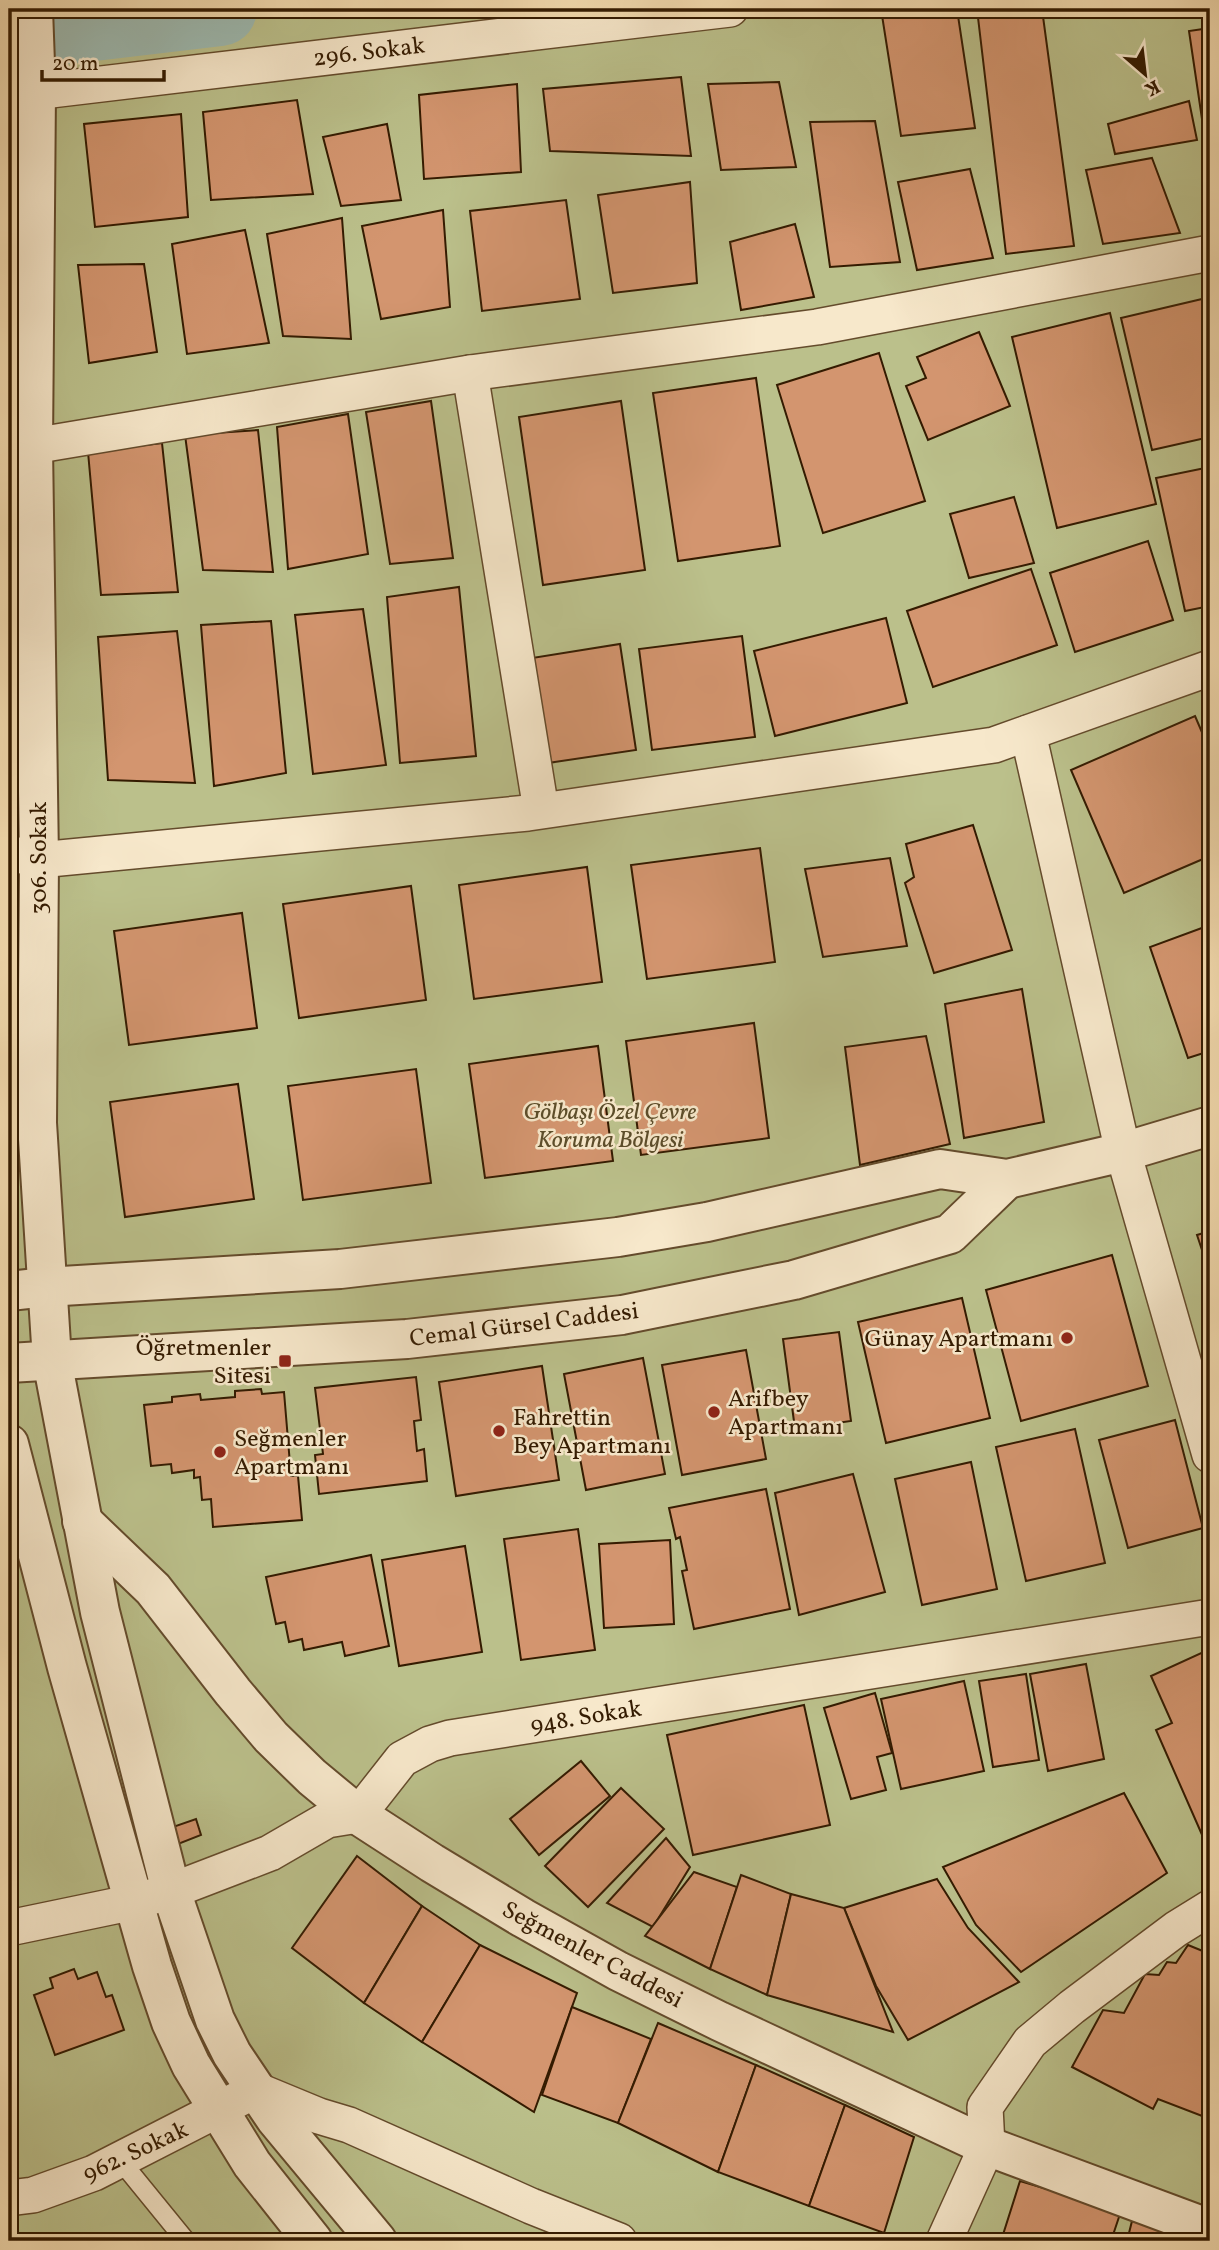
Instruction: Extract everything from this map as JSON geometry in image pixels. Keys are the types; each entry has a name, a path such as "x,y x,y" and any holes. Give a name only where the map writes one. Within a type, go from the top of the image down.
{"street":[{"name":"306. Sokak","path":"33,9 27,81 22,265 24,856 52,1360 100,1612 171,1891 215,2021 232,2054 256,2090 307,2158 377,2241"},
{"name":"296. Sokak","path":"27,81 730,9"},
{"path":"21,448 470,373 817,327 1210,253"},
{"path":"470,373 541,810"},
{"path":"24,856 541,810 994,745 1210,668"},
{"path":"1028,733 1124,1152 1210,1455"},
{"path":"9,1291 340,1269 618,1237 707,1222 940,1169 1007,1178 1124,1152 1210,1126"},
{"name":"Cemal Gürsel Caddesi","path":"9,1363 407,1339 622,1315 794,1280 950,1234 1007,1178"},
{"path":"9,1444 67,1667 171,2022 191,2065 252,2164 313,2241"},
{"name":"Seğmenler Caddesi","path":"82,1521 153,1589 271,1737 312,1777 358,1815 523,1917 618,1971 731,2027 987,2146 1210,2229"},
{"name":"948. Sokak","path":"358,1815 402,1759 430,1744 450,1738 1210,1617"},
{"path":"9,1928 134,1902 171,1891 270,1853 327,1820 358,1815"},
{"path":"944,2241 987,2146 985,2107 1030,2042 1176,1929 1210,1908"},
{"path":"256,2090 319,2116 349,2124 531,2206 619,2241"},
{"name":"962. Sokak","path":"9,2198 33,2195 120,2160 256,2090"}],"lane":[{"path":"120,2160 186,2241"}],"green space":[{"name":"Gölbaşı Özel Çevre Koruma Bölgesi","path":"9,9 1210,9 1210,2241 9,2241"}],"building":[{"path":"881,9 957,9 975,128 901,136"},
{"path":"977,9 1042,9 1074,246 1006,254"},
{"path":"1210,28 1210,173 1189,31"},
{"path":"681,77 691,156 550,151 543,89"},
{"path":"779,82 796,167 721,170 708,84"},
{"path":"517,84 521,172 424,179 419,95"},
{"path":"297,100 313,194 211,200 203,112"},
{"path":"1189,101 1197,140 1115,154 1108,124"},
{"path":"181,114 188,217 95,227 84,124"},
{"path":"875,121 900,262 830,267 810,122"},
{"path":"387,124 401,200 341,206 323,137"},
{"path":"1152,158 1180,233 1103,244 1086,170"},
{"path":"970,169 993,258 917,270 898,182"},
{"path":"690,182 697,283 613,293 598,195"},
{"path":"566,200 580,299 482,311 470,211"},
{"path":"443,210 450,307 381,319 362,226"},
{"path":"342,218 351,339 283,336 267,234"},
{"path":"795,224 814,297 741,310 730,242"},
{"path":"245,230 269,343 187,354 172,244"},
{"path":"144,264 157,352 89,363 78,265"},
{"path":"1202,299 1210,334 1210,437 1152,450 1121,318"},
{"path":"1110,313 1156,504 1057,528 1012,337"},
{"path":"979,332 1010,406 928,440 906,386 926,378 917,357"},
{"path":"879,353 925,501 823,533 777,385"},
{"path":"756,378 780,546 678,561 653,393"},
{"path":"431,401 453,558 390,564 366,412"},
{"path":"621,401 645,570 543,585 519,417"},
{"path":"348,414 368,554 288,569 277,427"},
{"path":"258,430 273,572 203,570 185,435"},
{"path":"162,443 178,592 101,595 88,452"},
{"path":"1210,467 1210,606 1185,611 1156,478"},
{"path":"1014,497 1034,563 969,578 950,514"},
{"path":"1148,541 1173,620 1075,652 1050,573"},
{"path":"1031,569 1057,645 933,687 907,611"},
{"path":"459,587 476,756 400,763 387,597"},
{"path":"363,609 386,765 313,774 295,615"},
{"path":"886,618 907,703 775,736 754,651"},
{"path":"271,621 286,773 214,786 201,625"},
{"path":"177,631 195,783 108,780 98,637"},
{"path":"742,636 755,737 652,750 639,649"},
{"path":"620,644 636,750 548,763 532,658"},
{"path":"1195,716 1210,751 1210,856 1124,893 1071,770"},
{"path":"973,825 1012,950 934,973 905,883 914,877 906,844"},
{"path":"760,848 775,962 647,979 631,865"},
{"path":"890,858 907,946 823,957 805,869"},
{"path":"587,867 602,982 474,999 459,885"},
{"path":"411,886 426,1000 299,1018 283,904"},
{"path":"242,913 257,1028 129,1045 114,931"},
{"path":"1210,925 1210,1051 1188,1058 1150,947"},
{"path":"1022,989 1044,1122 964,1138 945,1004"},
{"path":"754,1023 769,1138 641,1155 626,1041"},
{"path":"926,1036 950,1144 860,1165 845,1047"},
{"path":"598,1046 613,1161 485,1178 469,1064"},
{"path":"416,1069 431,1183 303,1200 288,1086"},
{"path":"238,1084 254,1199 125,1217 110,1102"},
{"path":"1210,1231 1210,1274 1197,1235"},
{"name":"Günay Apartmanı","path":"1112,1255 1148,1386 1021,1421 986,1290"},
{"path":"962,1298 990,1418 886,1443 858,1322"},
{"path":"839,1332 851,1421 795,1429 783,1339"},
{"name":"Arifbey Apartmanı","path":"746,1350 766,1459 682,1475 662,1365"},
{"path":"643,1358 665,1474 586,1490 564,1374"},
{"name":"Fahrettin Bey Apartmanı","path":"542,1366 559,1480 456,1496 439,1382"},
{"path":"416,1377 421,1420 414,1421 417,1451 424,1449 427,1481 319,1494 315,1455 323,1454 315,1388"},
{"name":"Seğmenler Apartmanı","path":"261,1389 262,1394 284,1392 291,1476 298,1476 302,1520 213,1527 211,1499 202,1500 200,1477 194,1478 194,1470 172,1473 171,1464 151,1466 144,1405 172,1402 172,1397 200,1394 201,1400 235,1397 235,1391"},
{"path":"1175,1420 1203,1528 1128,1548 1099,1440"},
{"path":"1075,1429 1105,1563 1026,1581 996,1447"},
{"path":"971,1462 997,1589 922,1605 895,1479"},
{"path":"853,1474 885,1592 799,1615 775,1493"},
{"path":"766,1489 790,1609 694,1629 682,1571 687,1570 680,1537 676,1539 669,1508"},
{"path":"578,1529 595,1650 521,1660 504,1539"},
{"path":"670,1540 674,1624 604,1628 599,1544"},
{"path":"465,1546 482,1652 399,1666 382,1560"},
{"path":"371,1555 389,1646 345,1656 342,1642 304,1650 302,1639 289,1642 285,1622 276,1624 266,1577"},
{"path":"1210,1649 1210,1833 1203,1837 1156,1730 1172,1723 1151,1676"},
{"path":"1086,1664 1104,1759 1048,1771 1030,1674"},
{"path":"1026,1674 1039,1760 993,1767 979,1681"},
{"path":"964,1681 984,1771 901,1789 881,1699"},
{"path":"875,1693 892,1753 877,1757 886,1790 851,1799 824,1708"},
{"path":"804,1705 830,1825 693,1855 667,1735"},
{"path":"581,1761 610,1796 539,1855 510,1819"},
{"path":"621,1788 664,1829 588,1907 545,1866"},
{"path":"1124,1793 1167,1873 1021,1972 976,1925 943,1867"},
{"path":"196,1819 201,1835 173,1846 167,1829"},
{"path":"666,1838 690,1867 653,1927 607,1903"},
{"path":"357,1856 422,1906 364,2003 292,1948"},
{"path":"694,1872 737,1887 710,1969 645,1936"},
{"path":"741,1875 791,1894 767,1995 710,1969"},
{"path":"937,1879 968,1928 1019,1982 908,2040 876,1986 844,1908"},
{"path":"791,1894 844,1908 893,2032 767,1995"},
{"path":"422,1906 480,1945 422,2042 364,2003"},
{"path":"480,1945 577,1993 534,2112 422,2042"},
{"path":"1188,1945 1210,1954 1210,2119 1158,2099 1153,2109 1072,2067 1103,2010 1124,2013 1145,1974 1159,1975 1167,1962 1176,1963"},
{"path":"74,1969 78,1979 97,1972 106,1997 112,1995 124,2030 55,2055 34,1995 53,1988 50,1978"},
{"path":"572,2007 651,2039 618,2123 542,2095"},
{"path":"658,2023 756,2065 718,2172 618,2123"},
{"path":"756,2065 845,2105 809,2206 718,2172"},
{"path":"845,2105 914,2137 884,2233 809,2206"},
{"path":"1020,2181 1121,2211 1111,2241 1001,2241"},
{"path":"1132,2221 1194,2237 1193,2241 1127,2241"}],"waterway":[{"path":"9,34 220,9"}],"place":[{"name":"Günay Apartmanı","path":"1067,1338"},
{"name":"Öğretmenler Sitesi","path":"285,1361"},
{"name":"Arifbey Apartmanı","path":"714,1412"},
{"name":"Fahrettin Bey Apartmanı","path":"499,1431"},
{"name":"Seğmenler Apartmanı","path":"220,1452"}]}
